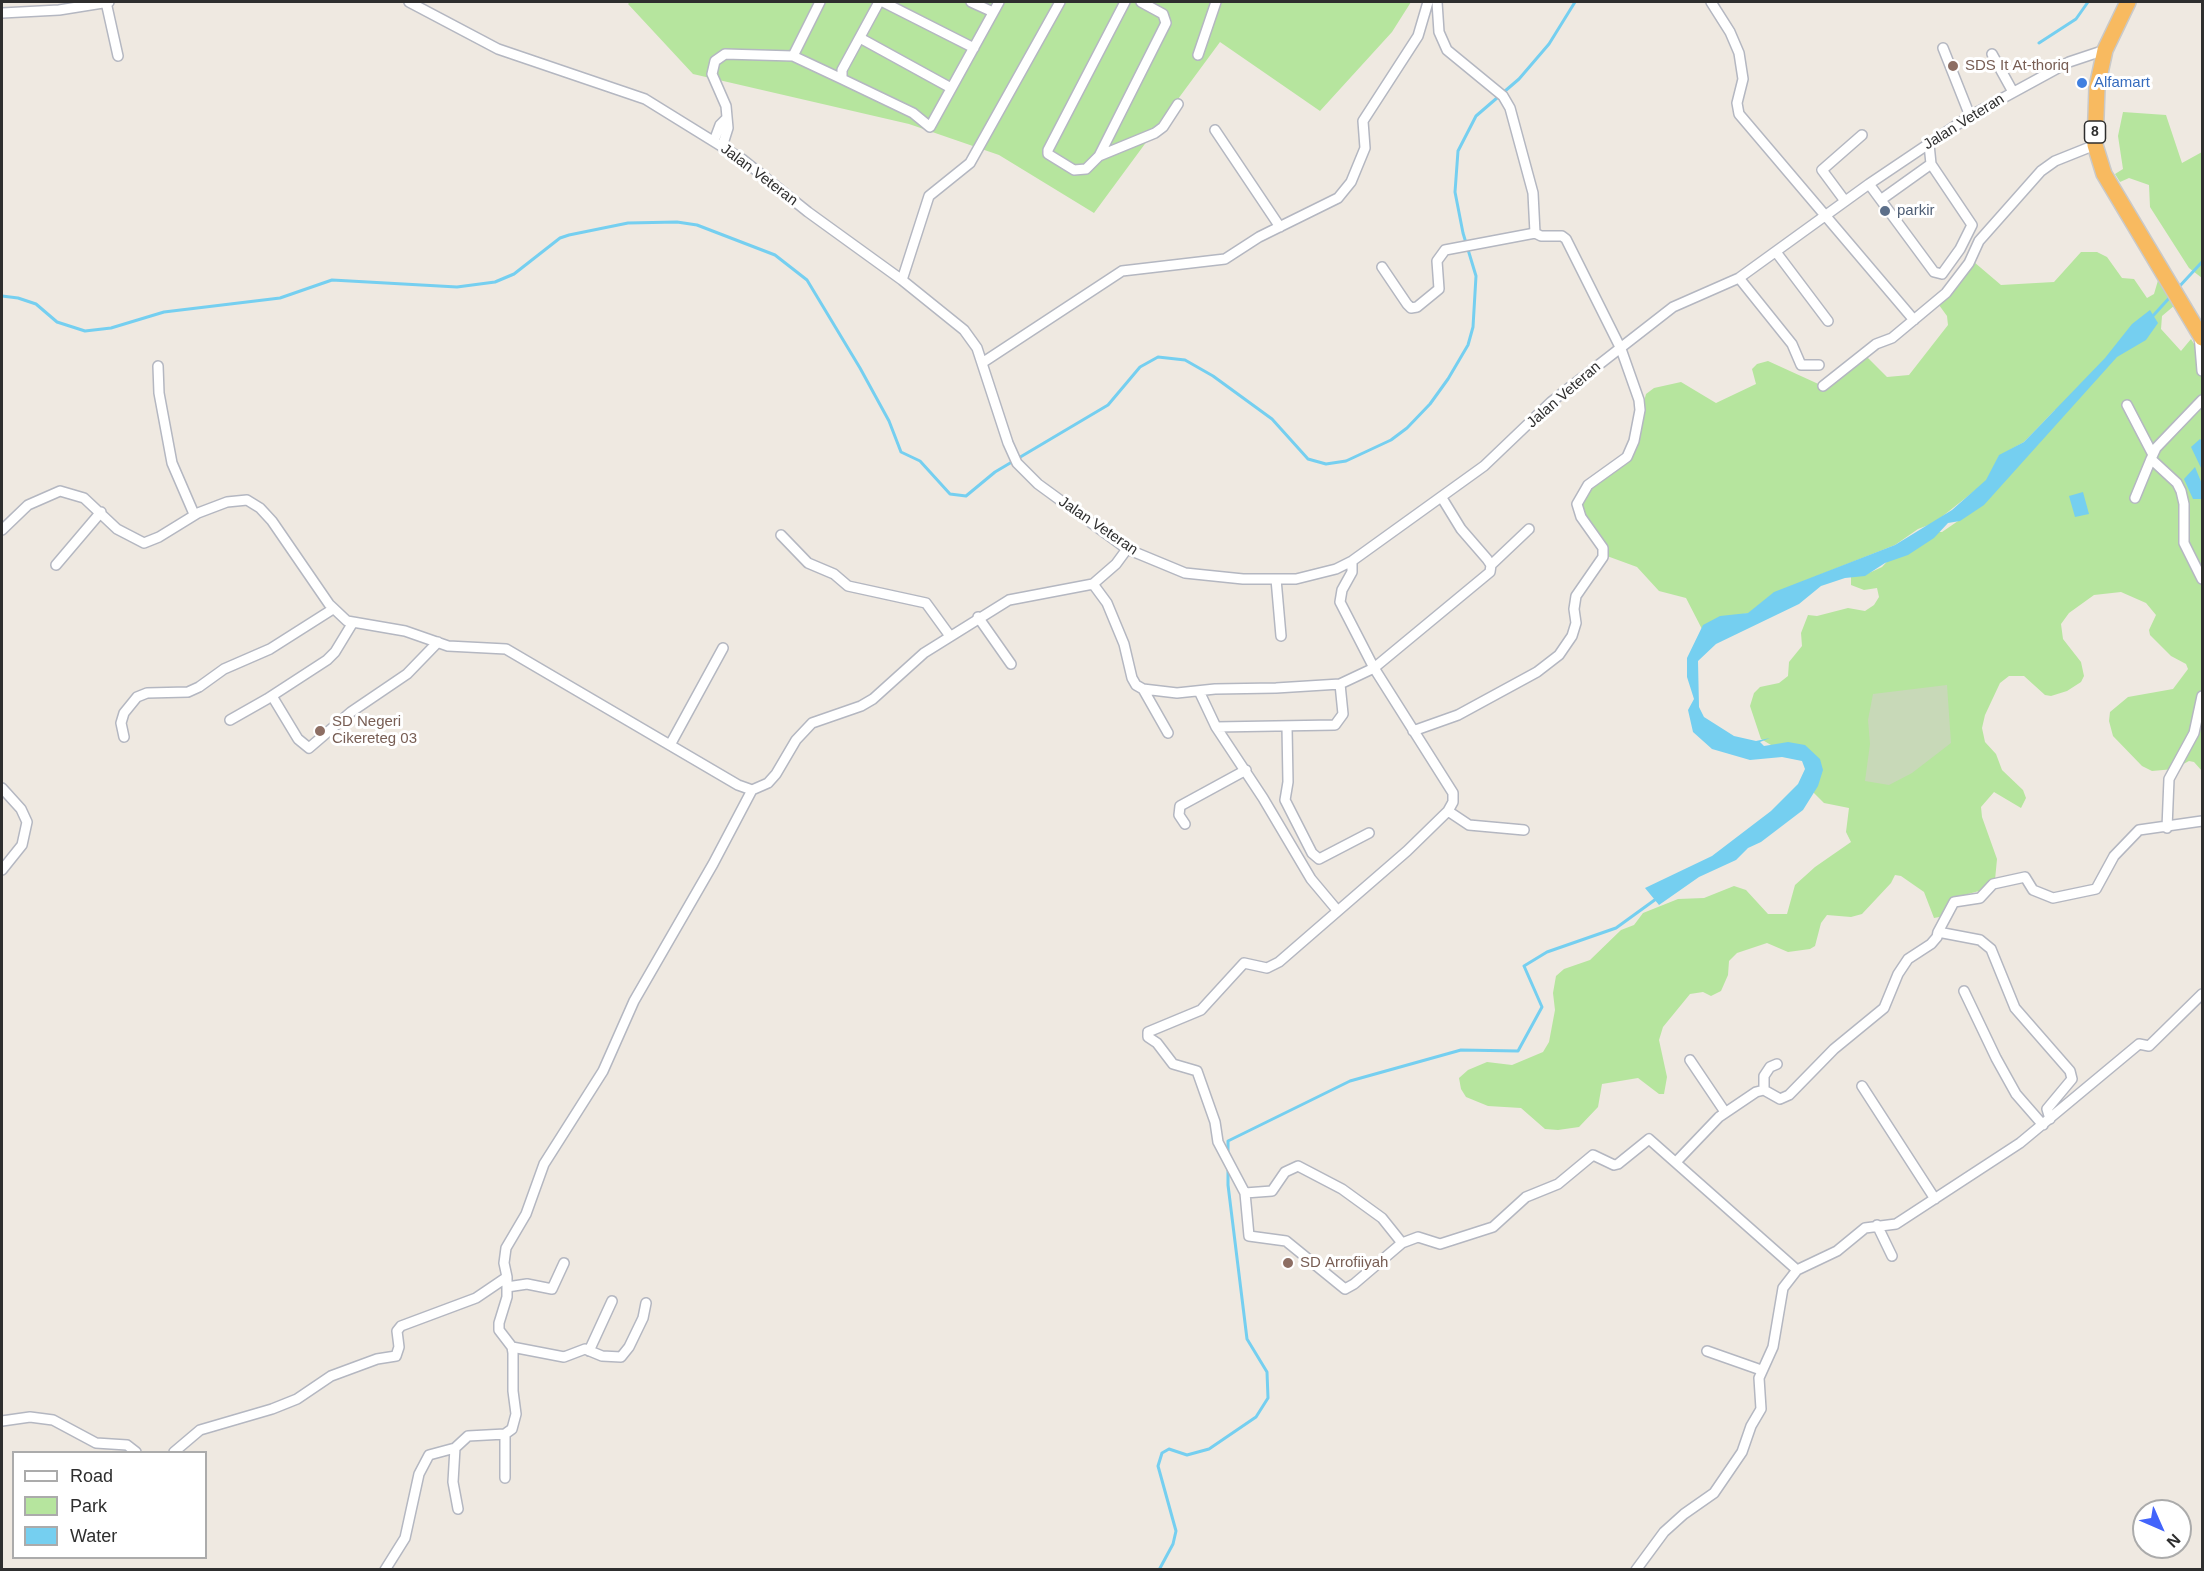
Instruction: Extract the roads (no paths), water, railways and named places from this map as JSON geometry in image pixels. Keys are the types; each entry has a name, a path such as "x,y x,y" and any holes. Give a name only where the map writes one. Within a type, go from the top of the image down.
{"highway":[{"name":"8","path":"2128,2 2105,50 2097,87 2095,145 2104,174 2200,335"}],"street":[{"path":"2,13 59,10 107,2 118,56"},
{"name":"Jalan Veteran","path":"409,2 506,53 634,94 718,144 902,280 964,330 973,341 982,363 1008,443 1017,463 1038,484 1126,549 1185,573 1243,579 1317,575 1352,561 1484,466 1551,402 1681,302 1739,278 1869,184 1970,116 2069,62 2105,50"},
{"path":"793,56 820,2"},
{"path":"842,79 842,70 881,2 974,48"},
{"path":"971,2 993,12"},
{"path":"718,144 720,125 726,119 726,106 712,74 715,61 721,56 734,53 759,57 793,56 913,113 930,127 999,2"},
{"path":"902,280 929,196 970,163 1060,2"},
{"path":"1125,2 1048,150 1050,157 1074,170 1086,169 1099,156 1166,23 1162,14 1141,2"},
{"path":"1198,55 1216,2"},
{"path":"982,363 1122,271 1226,259 1280,227 1338,198 1345,191 1365,148 1363,121 1418,36 1428,2"},
{"path":"1437,2 1439,32 1447,50 1503,96 1510,108 1533,193 1535,233"},
{"path":"1711,2 1730,32 1739,54 1743,79 1737,104 1739,114 1914,320"},
{"path":"860,38 951,88"},
{"path":"1943,48 1970,116"},
{"path":"1992,54 2013,92"},
{"path":"1099,156 1155,133 1178,105"},
{"path":"1215,130 1280,227"},
{"path":"1845,201 1822,170 1862,135"},
{"path":"1869,184 1934,272 1942,274 1960,249 1972,225 1931,164 1929,144"},
{"path":"1823,386 1876,344 1892,338 1946,293 1969,262 1979,241 2041,171 2055,161 2095,145"},
{"path":"1882,200 1931,164"},
{"path":"1382,267 1407,304 1411,308 1417,307 1439,289 1437,261 1445,250 1535,233 1541,236 1562,236 1566,239 1621,349 1639,400 1638,425 1627,457 1588,485 1577,504 1581,517 1604,548 1603,557 1576,596 1574,609 1576,623 1572,636 1559,655 1537,672 1458,715 1413,730"},
{"path":"1776,252 1828,321"},
{"path":"1739,278 1792,344 1801,365 1820,365"},
{"path":"2200,335 2202,370"},
{"path":"158,366 159,393 172,463 194,514"},
{"path":"2135,498 2152,456 2202,400"},
{"path":"2127,405 2152,456 2177,483 2181,491 2184,504 2184,543 2202,579"},
{"path":"2,530 28,505 60,491 77,494 101,512 124,534 144,543 159,537 194,514 239,499 254,503 283,535 333,609 352,624 405,631 456,647 482,646 506,649 738,785 752,790"},
{"path":"1442,498 1454,520 1491,565"},
{"path":"56,565 101,512"},
{"path":"1093,584 1107,603 1124,644 1132,678 1136,685 1143,689 1177,693 1340,684 1374,668 1484,579 1491,565 1529,529"},
{"path":"781,535 808,563 834,574 848,586 926,603 950,636"},
{"path":"385,1569 405,1538 422,1464 429,1455 455,1448 468,1436 505,1434 513,1429 516,1414 512,1347 499,1330 507,1282 504,1263 506,1248 526,1214 544,1164 603,1071 634,1001 713,864 752,790 768,783 796,740 812,723 861,706 873,699 924,653 978,617 1017,597 1093,584 1116,564 1126,549"},
{"path":"1352,561 1352,572 1342,590 1340,602 1374,668 1453,793 1453,802 1448,811 1407,851 1279,962 1267,968 1244,963 1201,1010 1148,1032 1148,1037 1157,1042 1173,1064 1197,1071 1215,1122 1218,1142 1245,1193 1249,1236 1286,1241 1345,1289 1402,1243 1418,1237 1440,1244 1493,1227 1526,1197 1558,1184 1593,1155 1614,1166 1650,1139 1797,1270"},
{"path":"1276,579 1281,636"},
{"path":"124,737 121,723 124,713 137,698 147,693 188,692 224,669 270,649 333,609"},
{"path":"978,617 1011,664"},
{"path":"230,720 327,660 335,652 352,624"},
{"path":"272,696 298,738 309,748 351,712 407,674 438,642"},
{"path":"670,745 723,648"},
{"path":"1216,727 1329,727 1340,722 1343,714 1340,684"},
{"path":"1143,689 1168,733"},
{"path":"1199,691 1216,727 1246,770 1311,879 1337,910"},
{"path":"2167,828 2169,779 2194,733 2202,696"},
{"path":"1287,727 1288,782 1285,800 1312,853 1319,859 1369,833"},
{"path":"1185,824 1179,815 1180,806 1246,770"},
{"path":"2,788 21,809 27,822 21,845 2,870"},
{"path":"1448,811 1469,825 1524,830"},
{"path":"1676,1162 1725,1112 1756,1092 1764,1090 1777,1098 1786,1097 1834,1049 1879,1014 1908,958 1931,944 1937,937 1954,902 1980,898 1993,884 2025,877 2033,890 2053,898 2096,889 2114,856 2139,830 2167,828 2202,821"},
{"path":"1938,932 1980,940 1991,949 2015,1008 2070,1071 2072,1079 2047,1109 2046,1122"},
{"path":"1964,991 2016,1094 2046,1122"},
{"path":"1636,1569 1664,1532 1684,1514 1714,1493 1742,1452 1751,1426 1761,1409 1759,1378 1773,1347 1783,1288 1797,1270 1837,1251 1865,1228 1896,1224 2020,1143 2139,1044 2149,1046 2202,994"},
{"path":"1690,1060 1725,1112"},
{"path":"1764,1090 1764,1076 1770,1067 1777,1064"},
{"path":"1862,1086 1935,1198"},
{"path":"1245,1193 1272,1191 1285,1172 1298,1166 1342,1190 1382,1218 1402,1243"},
{"path":"1877,1225 1892,1256"},
{"path":"175,1451 200,1430 272,1409 297,1399 331,1376 377,1359 396,1356 399,1347 397,1330 401,1326 476,1298 507,1282 552,1289 564,1263"},
{"path":"589,1351 612,1301"},
{"path":"512,1347 564,1357 581,1350 615,1358 625,1353 643,1318 646,1303"},
{"path":"1707,1352 1761,1370"},
{"path":"2,1421 30,1417 52,1420 96,1443 127,1445 135,1451"},
{"path":"505,1434 505,1478"},
{"path":"455,1448 453,1482 458,1509"}],"water":[{"path":"2150,310 2158,323 2146,340 2117,357 1984,505 1960,521 1948,523 1934,538 1908,555 1885,563 1865,576 1845,578 1821,586 1799,604 1716,644 1698,661 1699,707 1704,717 1734,736 1756,741 1770,738 1760,742 1764,746 1788,742 1805,745 1820,759 1823,770 1818,786 1803,810 1761,842 1748,848 1736,860 1699,877 1659,905 1645,888 1712,856 1771,811 1798,784 1805,769 1802,761 1782,757 1750,760 1712,749 1693,732 1688,710 1694,699 1687,677 1687,658 1703,625 1720,616 1748,613 1774,592 1895,545 1952,510 1986,480 1999,455 2024,442 2105,358 2132,324"},
{"path":"2200,439 2202,441 2202,470 2191,447"},
{"path":"2195,467 2202,484 2202,499 2193,499 2184,479"},
{"path":"2083,492 2089,514 2075,517 2069,496"}],"waterway":[{"path":"2,296 36,304 57,322 85,331 111,328 164,312 280,298 332,280 457,287 495,282 514,274 560,238 569,235 628,223 677,222 697,225 775,255 807,280 889,421 901,452 920,461 950,494 966,496 995,472 1108,405 1140,367 1158,357 1185,360 1213,376 1272,419 1308,459 1326,464 1346,461 1391,440 1407,428 1430,404 1468,345 1473,327 1476,276 1463,233 1455,192 1458,151 1476,116 1519,79 1549,44 1575,2"},
{"path":"2039,43 2076,19 2088,2"},
{"path":"2177,289 2202,262"},
{"path":"2151,318 2171,296"},
{"path":"1228,1155 1228,1141 1350,1081 1461,1050 1518,1051 1542,1007 1524,966 1547,952 1616,928 1656,899"},
{"path":"1159,1570 1173,1544 1176,1531 1158,1466 1162,1453 1169,1449 1187,1455 1209,1449 1256,1417 1268,1398 1267,1372 1247,1339 1228,1185 1228,1167"}],"place":[{"name":"SDS It At-thoriq","path":"1953,66"},
{"name":"Alfamart","path":"2082,83"},
{"name":"parkir","path":"1885,211"},
{"name":"SD Negeri Cikereteg 03","path":"320,731"},
{"name":"SD Arrofiiyah","path":"1288,1263"}]}
